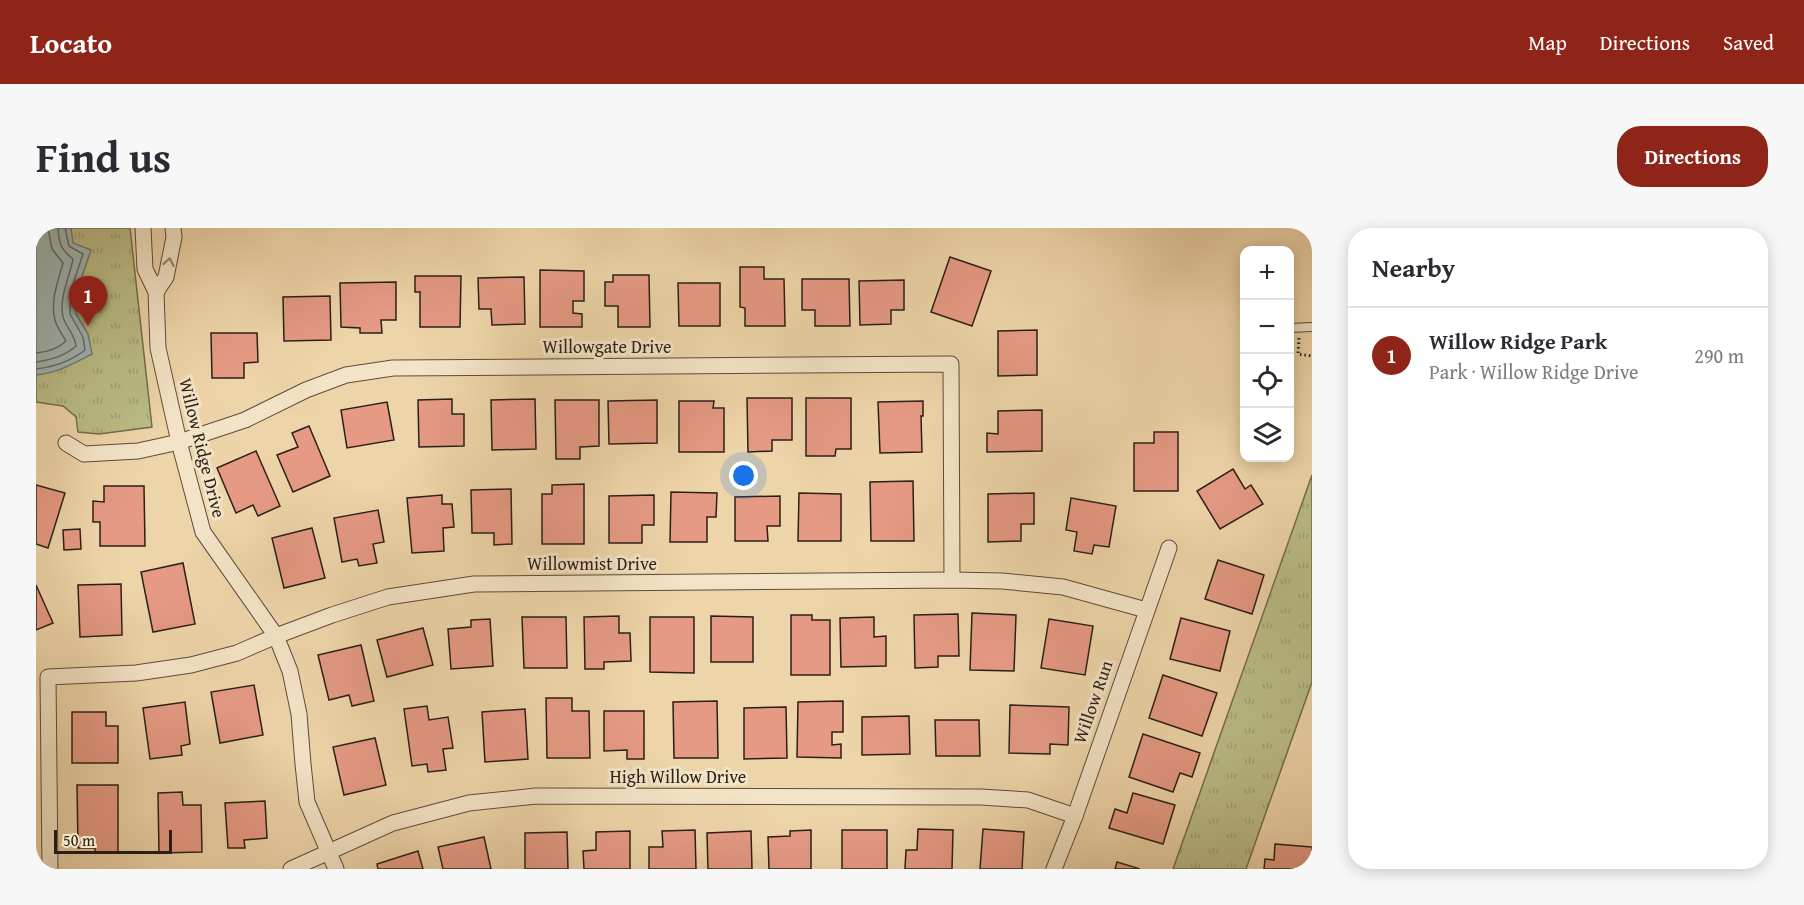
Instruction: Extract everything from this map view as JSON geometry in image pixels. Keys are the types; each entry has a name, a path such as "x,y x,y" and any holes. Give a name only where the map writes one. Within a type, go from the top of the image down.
{"street":[{"name":"Willow Ridge Drive","path":"142,228 145,269 156,292 158,348 179,442 203,532 276,636 290,671 299,714 308,802 336,869"},
{"name":"Willow Ridge Drive","path":"156,292 166,277 174,237 173,228"},
{"name":"Willowgate Drive","path":"66,443 84,454 138,451 179,442 245,420 306,390 346,375 393,368 951,364 952,580"},
{"name":"Willow Run","path":"1054,869 1075,816 1169,548"},
{"name":"Willowmist Drive","path":"50,869 48,677 136,674 191,665 237,653 332,615 388,597 474,584 1002,581 1063,587 1146,609"},
{"name":"High Willow Drive","path":"291,869 393,823 469,803 536,796 981,797 1028,800 1075,816"}],"lane":[{"path":"1294,328 1312,327"}],"path":[{"path":"1300,327 1298,354 1312,356"}],"green space":[{"path":"36,228 130,228 152,427 99,434 78,432 76,417 63,406 36,402"},
{"path":"1312,475 1312,682 1246,869 1173,869"}],"water":[{"path":"71,228 73,243 91,250 77,291 76,314 88,334 92,354 58,370 36,375 36,229"}],"building":[{"path":"950,257 991,271 972,326 931,312"},
{"path":"740,267 764,267 764,279 784,279 785,326 745,326 745,308 740,307"},
{"path":"540,270 584,271 584,301 573,301 573,313 582,314 582,327 540,327"},
{"path":"613,275 649,275 650,327 618,327 618,306 605,306 605,282 613,282"},
{"path":"415,276 461,276 460,327 420,327 420,292 415,292"},
{"path":"524,277 525,324 492,325 491,309 479,309 478,278"},
{"path":"802,279 849,279 850,326 815,326 815,310 802,310"},
{"path":"904,280 904,310 891,310 891,324 860,325 859,281"},
{"path":"396,282 396,320 381,320 382,333 360,333 360,328 341,327 340,283"},
{"path":"678,283 720,283 720,326 679,326"},
{"path":"330,296 331,340 284,341 283,297"},
{"path":"1037,330 1037,375 998,376 998,331"},
{"path":"211,333 257,333 258,362 244,363 244,378 212,378"},
{"path":"747,398 792,398 792,440 772,440 772,451 748,452"},
{"path":"806,398 851,398 851,449 836,449 835,456 806,456"},
{"path":"452,399 452,414 464,414 464,446 419,447 418,400"},
{"path":"535,399 536,449 492,450 491,400"},
{"path":"555,400 599,400 599,446 580,447 580,459 556,459"},
{"path":"657,400 657,443 609,444 608,401"},
{"path":"679,401 714,401 713,408 724,408 724,452 679,452"},
{"path":"923,401 922,452 880,453 878,402"},
{"path":"387,402 394,440 347,448 341,410"},
{"path":"1042,410 1042,451 987,452 987,433 998,434 998,411"},
{"path":"309,426 330,476 293,492 277,455 298,447 292,433"},
{"path":"1154,432 1178,432 1178,491 1134,491 1134,443 1154,443"},
{"path":"256,451 280,506 258,516 253,505 236,513 217,468"},
{"path":"1233,469 1245,489 1251,485 1263,504 1220,529 1197,491"},
{"path":"913,481 914,541 871,541 870,482"},
{"path":"584,484 584,544 542,544 542,494 552,494 552,485"},
{"path":"36,485 65,493 48,548 36,544"},
{"path":"104,486 144,486 145,546 100,546 100,522 93,522 93,501 104,502"},
{"path":"511,489 512,544 494,545 494,533 472,533 471,490"},
{"path":"671,492 717,493 716,517 707,517 707,542 670,542"},
{"path":"799,493 841,494 841,541 798,541"},
{"path":"1034,493 1034,524 1021,524 1021,541 988,542 988,494"},
{"path":"442,495 442,504 452,504 454,527 443,528 444,551 412,553 407,498"},
{"path":"654,495 654,525 642,525 642,543 609,543 609,496"},
{"path":"780,496 780,526 767,526 768,541 735,541 735,497"},
{"path":"1071,498 1116,506 1109,547 1094,545 1092,554 1074,551 1077,532 1066,530"},
{"path":"378,510 384,542 373,544 377,563 359,566 357,559 342,562 334,518"},
{"path":"312,528 325,578 284,588 272,538"},
{"path":"80,529 81,549 64,550 63,530"},
{"path":"1218,560 1264,575 1252,614 1205,599"},
{"path":"183,563 195,624 153,632 141,572"},
{"path":"121,584 122,635 80,637 78,585"},
{"path":"36,585 53,623 36,630"},
{"path":"972,613 1016,615 1014,671 970,670"},
{"path":"958,614 959,656 938,656 938,667 915,668 914,615"},
{"path":"791,615 812,615 812,620 830,620 830,675 791,675"},
{"path":"619,616 619,633 630,633 631,661 604,662 604,669 585,669 584,617"},
{"path":"711,616 753,617 753,662 711,662"},
{"path":"522,617 566,617 567,668 524,668"},
{"path":"650,617 694,617 694,673 650,672"},
{"path":"874,617 874,637 886,636 886,666 841,667 840,618"},
{"path":"1181,618 1230,631 1220,671 1170,659"},
{"path":"490,619 493,666 451,669 448,629 471,627 471,620"},
{"path":"1049,619 1093,626 1085,675 1041,668"},
{"path":"423,628 433,665 387,677 377,640"},
{"path":"361,645 374,701 352,706 349,695 329,700 318,655"},
{"path":"1163,675 1217,693 1202,736 1149,718"},
{"path":"254,685 263,735 220,743 211,692"},
{"path":"546,698 572,698 572,711 589,711 590,758 547,758"},
{"path":"717,701 718,758 674,758 673,702"},
{"path":"843,701 843,732 832,732 832,745 841,744 841,758 797,757 798,702"},
{"path":"185,702 190,744 181,746 182,755 150,759 143,708"},
{"path":"1010,705 1069,707 1068,745 1050,744 1050,754 1009,753"},
{"path":"427,706 429,720 448,717 453,748 443,749 446,770 428,772 427,764 412,766 404,709"},
{"path":"786,707 787,758 744,759 744,708"},
{"path":"525,709 528,759 485,762 482,712"},
{"path":"604,711 644,711 644,759 627,759 627,750 604,751"},
{"path":"72,712 106,712 106,726 118,726 118,763 72,763"},
{"path":"909,716 910,754 862,755 862,717"},
{"path":"935,720 979,720 980,756 936,756"},
{"path":"1143,734 1200,753 1192,777 1180,773 1173,792 1129,777"},
{"path":"375,738 386,785 344,795 333,747"},
{"path":"77,785 118,785 118,853 95,853 95,848 78,848"},
{"path":"182,792 183,805 201,805 202,852 159,853 158,793"},
{"path":"1133,793 1175,805 1163,844 1109,828 1115,809 1127,813"},
{"path":"265,801 267,838 244,840 245,848 228,848 225,803"},
{"path":"918,829 953,830 952,869 905,869 906,850 917,850"},
{"path":"983,829 1024,832 1022,869 980,869"},
{"path":"695,830 696,869 649,869 649,847 663,847 662,831"},
{"path":"811,830 811,869 769,869 768,837 790,836 790,831"},
{"path":"842,830 887,830 887,869 842,869"},
{"path":"630,831 630,869 584,869 583,851 596,850 596,832"},
{"path":"751,831 752,869 708,869 707,833"},
{"path":"567,832 568,869 525,869 525,833"},
{"path":"484,837 491,869 443,869 438,847"},
{"path":"1275,844 1312,847 1312,869 1264,869 1265,859 1274,860"},
{"path":"418,851 423,869 378,869 377,864"},
{"path":"1117,862 1140,869 1115,869"}],"place":[{"name":"Willow Ridge Park","path":"88,326"}]}
